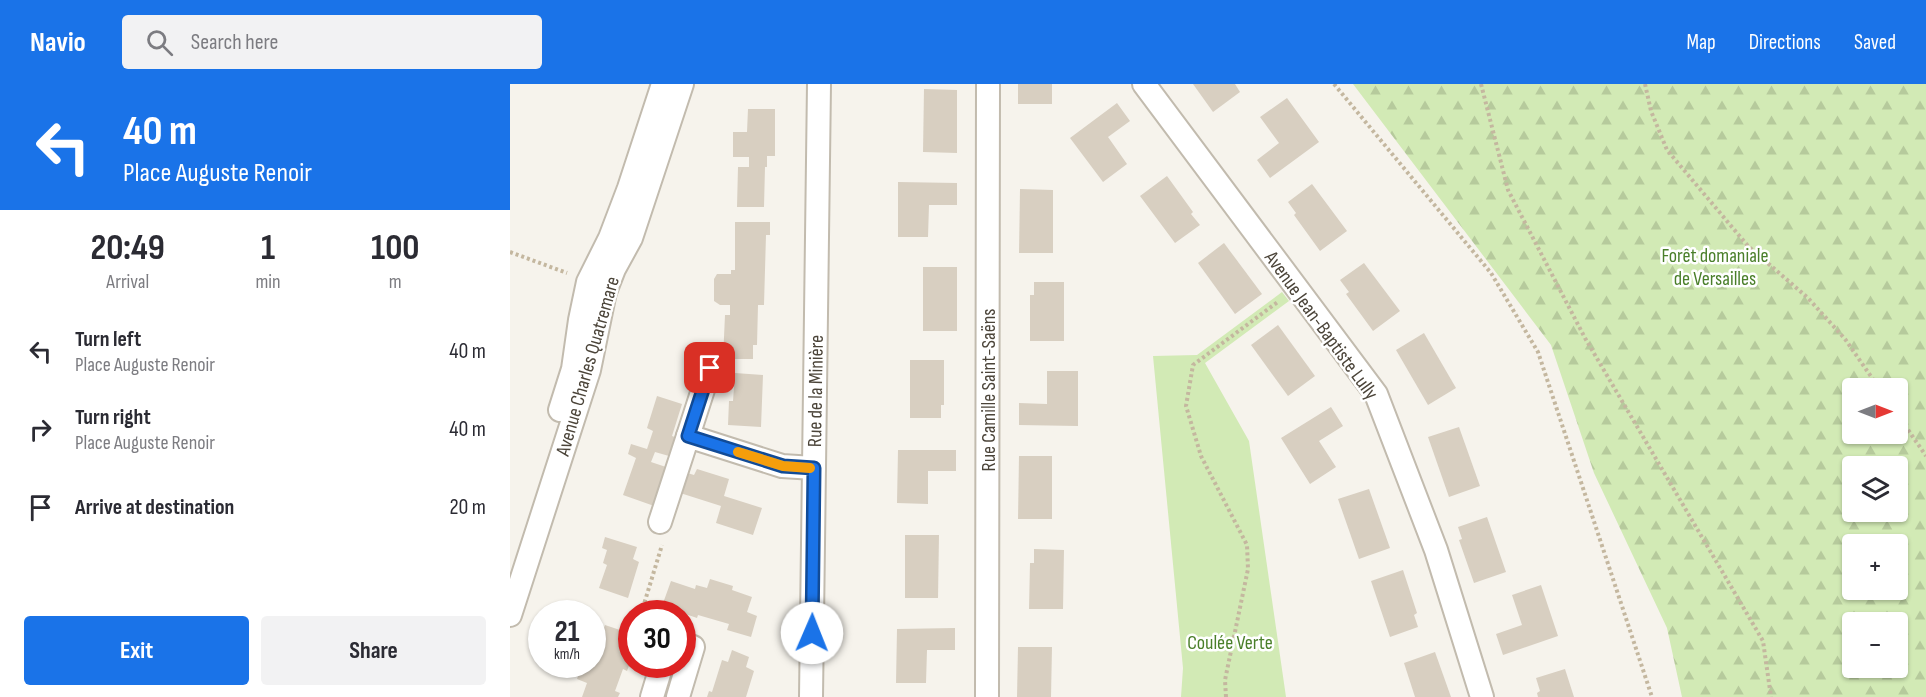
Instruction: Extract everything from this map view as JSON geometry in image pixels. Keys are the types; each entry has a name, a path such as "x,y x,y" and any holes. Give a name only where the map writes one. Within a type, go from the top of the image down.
{"street":[{"name":"Avenue Charles Quatremare","path":"510,565 573,369 588,282 610,238 629,188 663,84"},
{"name":"Avenue Charles Quatremare","path":"510,615 590,370 605,292 614,269 631,238 682,84"},
{"name":"Rue de la Minière","path":"811,697 819,84"},
{"name":"Rue Camille Saint-Saëns","path":"987,697 988,84"},
{"name":"Avenue Jean-Baptiste Lully","path":"1144,84 1376,394 1436,550 1482,697"},
{"path":"660,522 710,368"},
{"path":"688,436 783,466 814,468"},
{"path":"652,697 658,678"},
{"path":"678,697 684,678"}],"path":[{"path":"1334,84 1491,273 1538,352 1652,697"},
{"path":"1481,84 1508,190 1585,338 1763,641 1771,697"},
{"path":"1645,84 1651,111 1667,150 1748,246 1808,298 1845,339 1872,378"},
{"path":"510,252 588,282"},
{"path":"1226,697 1225,680 1248,569 1247,545 1201,456 1186,406 1193,365 1296,288"},
{"path":"1908,430 1926,456"},
{"path":"645,600 666,530 660,522"}],"green space":[{"name":"Forêt domaniale de Versailles","path":"1353,84 1926,84 1926,697 1682,697 1667,628 1594,473 1551,345"},
{"name":"Coulée Verte","path":"1282,292 1289,301 1205,363 1249,441 1286,697 1181,697 1183,668 1153,356 1197,355"}],"building":[{"path":"1018,84 1052,84 1052,104 1018,104"},
{"path":"1193,84 1235,84 1240,92 1213,112"},
{"path":"924,89 957,90 957,153 923,152"},
{"path":"1287,98 1319,142 1270,178 1257,160 1279,143 1260,117"},
{"path":"1117,103 1130,121 1108,137 1127,164 1103,182 1070,138"},
{"path":"748,109 775,109 775,156 767,156 764,207 737,207 738,167 749,167 749,157 733,157 733,132 747,132"},
{"path":"1167,176 1200,225 1175,243 1140,196"},
{"path":"898,182 957,183 957,205 929,205 928,237 898,237"},
{"path":"1312,184 1347,231 1320,251 1294,215 1296,213 1288,202"},
{"path":"1020,189 1053,190 1053,253 1019,253"},
{"path":"735,222 770,222 770,235 766,235 764,305 758,305 757,345 753,345 753,359 723,359 725,315 730,315 730,305 720,305 714,301 714,279 717,274 731,274 731,270 735,270"},
{"path":"1224,243 1262,294 1235,314 1198,263"},
{"path":"1364,263 1400,311 1373,331 1346,294 1349,292 1340,280"},
{"path":"923,267 957,267 957,331 923,331"},
{"path":"1034,282 1064,282 1064,341 1030,341 1030,295 1034,295"},
{"path":"1278,325 1315,376 1288,396 1251,345"},
{"path":"1424,333 1456,388 1428,405 1396,350"},
{"path":"910,360 944,360 944,405 941,405 941,418 910,418"},
{"path":"1047,371 1078,371 1078,426 1019,425 1019,403 1047,404"},
{"path":"735,373 763,375 761,427 728,425 729,401 733,401"},
{"path":"657,396 682,404 672,436 675,437 669,456 655,452 651,462 669,468 657,507 623,495 636,458 628,454 631,444 647,449 653,431 647,428"},
{"path":"1331,407 1343,426 1319,441 1336,467 1310,484 1281,438"},
{"path":"1459,427 1480,486 1449,497 1428,437"},
{"path":"898,450 956,450 956,471 928,471 928,504 897,503"},
{"path":"1019,456 1052,456 1052,519 1018,519"},
{"path":"697,469 729,479 724,496 762,508 753,535 716,523 721,506 677,492 684,472 694,475"},
{"path":"1369,489 1390,548 1359,559 1338,499"},
{"path":"1487,517 1506,572 1474,583 1459,540 1462,539 1458,527"},
{"path":"905,535 939,535 938,598 905,598"},
{"path":"605,537 637,547 633,559 639,562 628,598 599,588 607,565 603,563 607,550 602,548"},
{"path":"1034,549 1064,550 1063,609 1029,609 1030,563 1034,563"},
{"path":"1403,570 1417,613 1414,615 1418,627 1390,637 1371,581"},
{"path":"710,579 733,586 732,590 752,597 747,612 757,616 751,637 727,630 729,624 698,615 696,618 696,600 664,600 671,581 695,589 696,585 707,588"},
{"path":"1541,585 1558,636 1503,655 1496,634 1522,625 1512,595"},
{"path":"606,625 618,629 620,678 615,691 620,693 618,697 582,697 587,683 577,679 606,678"},
{"path":"955,628 955,650 927,650 926,683 896,683 897,629"},
{"path":"1018,647 1052,647 1051,697 1017,697"},
{"path":"732,650 749,657 746,667 754,671 746,697 707,697 709,691 712,692 722,660 728,662"},
{"path":"1435,652 1451,697 1415,697 1404,663"},
{"path":"1565,669 1574,697 1538,697 1537,693 1540,691 1536,678"}],"slow traffic":[{"path":"738,452 783,466 810,468"}],"route":[{"path":"710,368 688,436 783,466 814,468 812,633"}]}
